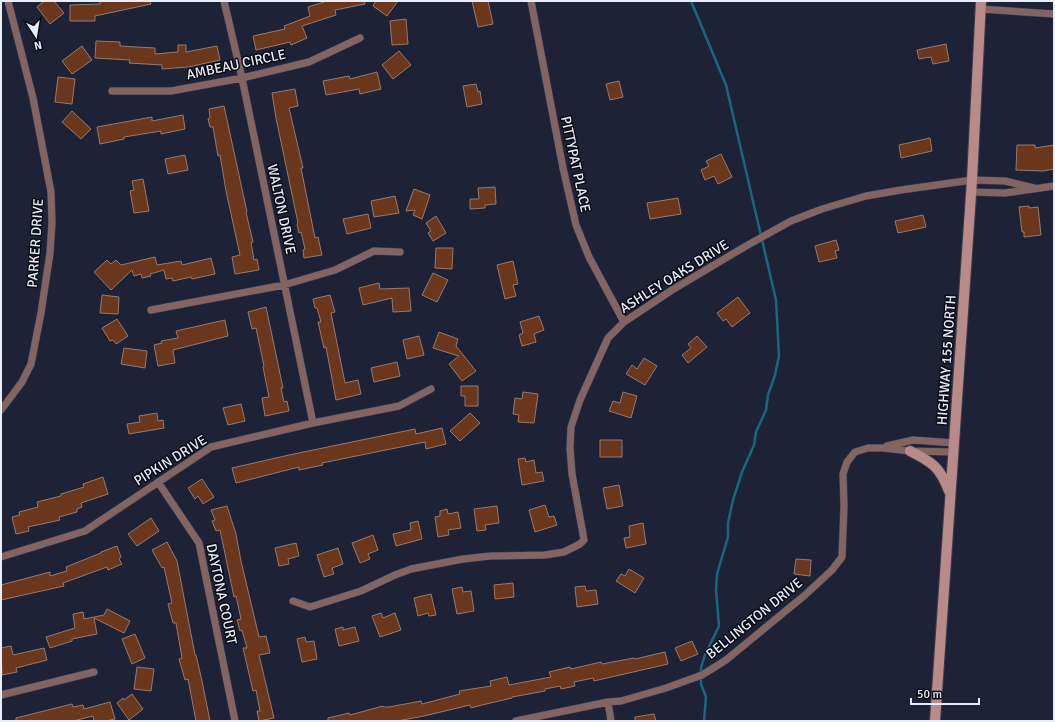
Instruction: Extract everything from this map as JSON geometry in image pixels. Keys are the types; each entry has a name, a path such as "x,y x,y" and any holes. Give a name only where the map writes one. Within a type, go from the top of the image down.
{"main road":[{"name":"HIGHWAY 155 NORTH","path":"935,721 972,180 981,5"},
{"path":"910,451 930,462 938,470 944,478 950,495"}],"street":[{"name":"PARKER DRIVE","path":"1,410 22,382 31,364 41,313 50,253 52,222 51,192 34,105 8,1"},
{"name":"WALTON DRIVE","path":"224,1 242,78 313,423"},
{"name":"PITTYPAT PLACE","path":"531,1 563,168 576,225 589,257 624,322"},
{"path":"981,5 1054,14"},
{"name":"AMBEAU CIRCLE","path":"112,91 171,91 242,78 309,62 360,38"},
{"name":"ASHLEY OAKS DRIVE","path":"293,601 310,607 361,591 411,569 463,558 545,555 564,552 580,544 584,540 572,474 570,448 571,427 580,400 608,338 624,322 672,290 746,246 791,221 816,211 866,196 972,180 1005,181 1034,188"},
{"path":"971,192 1005,193 1054,186"},
{"path":"151,310 284,285 335,270 374,251 400,252"},
{"name":"PIPKIN DRIVE","path":"1,557 85,531 158,482 194,460 211,447 313,423 399,406 430,389"},
{"name":"BELLINGTON DRIVE","path":"883,448 912,440 953,447"},
{"name":"BELLINGTON DRIVE","path":"516,721 608,702 621,701 702,675 726,660 805,595 832,570 842,556 844,506 843,474 847,462 855,452 868,448 910,451 953,447"},
{"name":"DAYTONA COURT","path":"158,482 199,543 235,721"},
{"path":"1,695 94,672"},
{"path":"608,702 612,721"}],"building":[{"path":"44,1 54,1 64,13 50,24 37,7"},
{"path":"100,1 150,1 151,4 95,16 95,21 70,21 70,5 100,4"},
{"path":"327,1 364,1 365,4 335,10 336,15 302,26 307,38 291,45 290,42 256,50 253,36 285,29 284,26 310,16 308,7"},
{"path":"376,1 398,1 387,16 373,6"},
{"path":"472,1 488,1 493,24 478,27"},
{"path":"406,19 408,44 392,45 390,21"},
{"path":"96,41 120,42 120,46 155,48 155,54 178,52 178,45 186,45 186,52 217,46 220,60 188,67 162,69 162,65 129,63 130,60 95,58"},
{"path":"946,44 949,61 933,64 931,57 919,59 917,50"},
{"path":"82,46 92,60 72,74 62,61"},
{"path":"399,51 411,65 393,79 382,65"},
{"path":"377,72 381,89 360,94 359,89 326,95 323,81 349,76 350,79"},
{"path":"58,77 75,79 72,104 55,102"},
{"path":"619,81 623,97 610,100 606,84"},
{"path":"476,84 478,92 480,91 482,104 467,107 463,86"},
{"path":"295,89 298,106 289,108 303,168 301,168 315,238 318,237 322,255 304,258 303,250 305,249 301,232 299,233 297,224 272,93"},
{"path":"224,106 253,242 251,243 254,260 257,259 259,270 235,274 232,257 240,255 220,155 218,156 213,127 210,127 208,119 210,118 209,109"},
{"path":"72,111 91,129 81,139 62,122"},
{"path":"183,115 185,129 161,134 161,131 124,137 124,139 100,144 97,127 152,117 152,121"},
{"path":"930,138 932,151 901,158 899,145"},
{"path":"1017,145 1035,145 1035,148 1054,145 1054,169 1043,171 1016,170"},
{"path":"721,154 732,177 718,184 714,176 705,180 701,170 709,166 706,161"},
{"path":"185,155 188,170 168,174 165,159"},
{"path":"143,179 149,211 134,213 130,191 134,190 132,181"},
{"path":"495,187 496,204 485,205 485,208 470,209 470,199 479,199 478,188"},
{"path":"414,189 430,195 422,219 413,215 415,210 406,211"},
{"path":"395,196 399,213 374,217 371,201"},
{"path":"678,198 681,214 650,219 647,203"},
{"path":"1029,206 1029,208 1038,207 1041,235 1024,237 1019,207"},
{"path":"368,214 371,228 347,234 343,219"},
{"path":"923,215 926,227 898,233 895,221"},
{"path":"436,216 446,233 433,241 428,233 431,231 426,223"},
{"path":"836,240 839,250 835,251 837,258 819,262 815,246"},
{"path":"436,248 453,248 452,269 435,268"},
{"path":"155,257 157,265 181,261 182,265 211,258 215,274 173,281 172,278 166,279 164,270 142,278 141,274 134,276 132,270 111,290 94,272 107,260 111,264 116,260 121,265"},
{"path":"513,261 518,284 513,285 516,296 505,299 497,265"},
{"path":"433,273 448,280 437,302 422,295"},
{"path":"379,283 380,289 409,288 411,311 393,312 392,298 363,305 359,288"},
{"path":"102,295 119,297 118,314 100,313"},
{"path":"330,295 335,312 331,313 345,383 358,380 361,394 336,400 326,347 324,348 318,322 321,322 313,299"},
{"path":"738,297 750,313 732,327 726,319 723,321 717,313"},
{"path":"266,307 283,388 281,388 284,402 287,401 289,411 265,416 262,398 269,397 264,366 256,328 252,329 248,312"},
{"path":"539,316 544,330 534,334 536,342 522,346 519,335 523,333 520,322"},
{"path":"117,319 128,336 116,344 113,340 110,341 102,328"},
{"path":"225,320 228,336 173,350 175,363 158,366 154,345 162,343 161,341 178,338 176,331"},
{"path":"439,332 458,339 456,346 476,371 462,381 449,364 459,356 433,348"},
{"path":"419,336 424,355 407,359 403,340"},
{"path":"697,336 707,347 688,363 682,355 691,348 688,344"},
{"path":"124,348 147,351 145,368 121,364"},
{"path":"644,358 657,366 645,385 626,374 632,365 637,369"},
{"path":"397,362 400,376 374,382 371,368"},
{"path":"461,386 478,386 478,406 465,406 465,396 461,396"},
{"path":"523,392 538,394 534,423 518,422 519,415 513,414 515,398 522,399"},
{"path":"623,392 637,396 631,418 609,411 613,401 620,403"},
{"path":"241,404 245,421 228,425 223,408"},
{"path":"157,413 158,421 163,420 164,428 129,434 127,424 140,422 139,416"},
{"path":"470,413 480,423 460,441 450,431"},
{"path":"442,428 446,444 426,449 425,442 322,463 323,465 299,470 299,467 236,483 232,468 415,429 416,434"},
{"path":"600,440 622,440 622,457 600,457"},
{"path":"525,458 526,462 534,460 536,473 542,472 544,481 522,485 518,459"},
{"path":"103,477 108,494 81,503 82,507 77,509 77,512 59,517 60,520 28,527 29,531 16,534 12,517 20,515 19,512 38,507 37,502 61,496 61,494 84,487 83,484"},
{"path":"202,479 214,497 203,504 198,496 195,499 188,488"},
{"path":"619,485 623,506 607,509 603,488"},
{"path":"545,505 549,517 554,516 557,525 535,532 529,510"},
{"path":"227,506 236,534 259,637 266,636 270,653 259,655 274,718 259,721 257,711 260,711 256,690 253,691 243,648 247,648 242,630 240,631 237,620 241,619 236,596 234,597 220,530 216,531 212,521 215,520 211,510"},
{"path":"497,506 499,523 485,525 486,530 477,531 474,509"},
{"path":"447,509 448,514 458,512 461,528 448,530 449,535 438,537 435,517 440,516 440,511"},
{"path":"151,518 159,531 137,546 128,534"},
{"path":"418,521 422,539 396,546 393,534 411,530 410,523"},
{"path":"643,523 646,544 626,548 624,538 630,537 629,526"},
{"path":"373,535 378,550 368,554 370,559 360,563 352,543"},
{"path":"167,542 177,561 195,655 210,721 196,721 188,679 185,680 179,659 182,658 176,623 173,623 168,604 172,603 164,567 162,568 152,550"},
{"path":"296,543 299,556 288,559 289,564 279,566 275,548"},
{"path":"117,546 121,557 119,559 122,564 108,570 107,567 63,583 64,586 1,600 1,585 50,572 50,576 67,571 66,567"},
{"path":"338,548 343,564 332,568 334,574 324,577 317,555"},
{"path":"796,559 811,560 810,576 794,574"},
{"path":"629,569 644,578 635,593 616,581 621,574 625,576"},
{"path":"513,583 514,597 495,599 494,585"},
{"path":"585,586 586,591 596,590 598,604 577,607 575,587"},
{"path":"462,587 463,592 471,591 474,611 457,614 452,589"},
{"path":"431,594 436,615 429,616 428,613 418,616 414,598"},
{"path":"107,609 130,621 124,633 94,618 97,634 72,639 72,641 50,648 46,637 75,628 73,614 83,612 84,619 104,615"},
{"path":"381,613 383,618 395,613 401,630 380,637 372,616"},
{"path":"343,627 343,630 355,627 359,641 339,646 335,629"},
{"path":"135,634 145,658 132,664 122,639"},
{"path":"305,637 306,642 314,641 317,659 302,662 297,639"},
{"path":"692,641 698,654 681,661 675,648"},
{"path":"11,646 13,655 44,648 47,660 16,668 17,672 2,675 1,648"},
{"path":"665,652 668,664 594,681 593,678 574,682 575,686 561,689 560,686 545,689 545,691 512,697 471,708 470,705 397,721 328,721 328,718 349,713 350,715 383,706 389,707 421,701 422,704 460,694 459,691 491,686 490,681 507,677 509,685 551,677 549,672 570,667 571,669 601,662 602,664 635,659"},
{"path":"137,667 154,669 151,691 134,689"},
{"path":"132,694 143,709 129,720 117,703 123,698 124,700"},
{"path":"110,702 115,719 106,721 94,721 93,716 73,721 16,721 16,718 72,704 73,707 83,705 84,709"},
{"path":"654,714 656,721 635,721 635,717"}],"waterway":[{"path":"691,1 726,85 776,300 779,356 775,375 768,395 766,410 756,432 754,445 742,472 733,500 728,523 728,537 717,574 716,590 719,626 705,655 701,668 701,684 706,697 704,721"}]}
